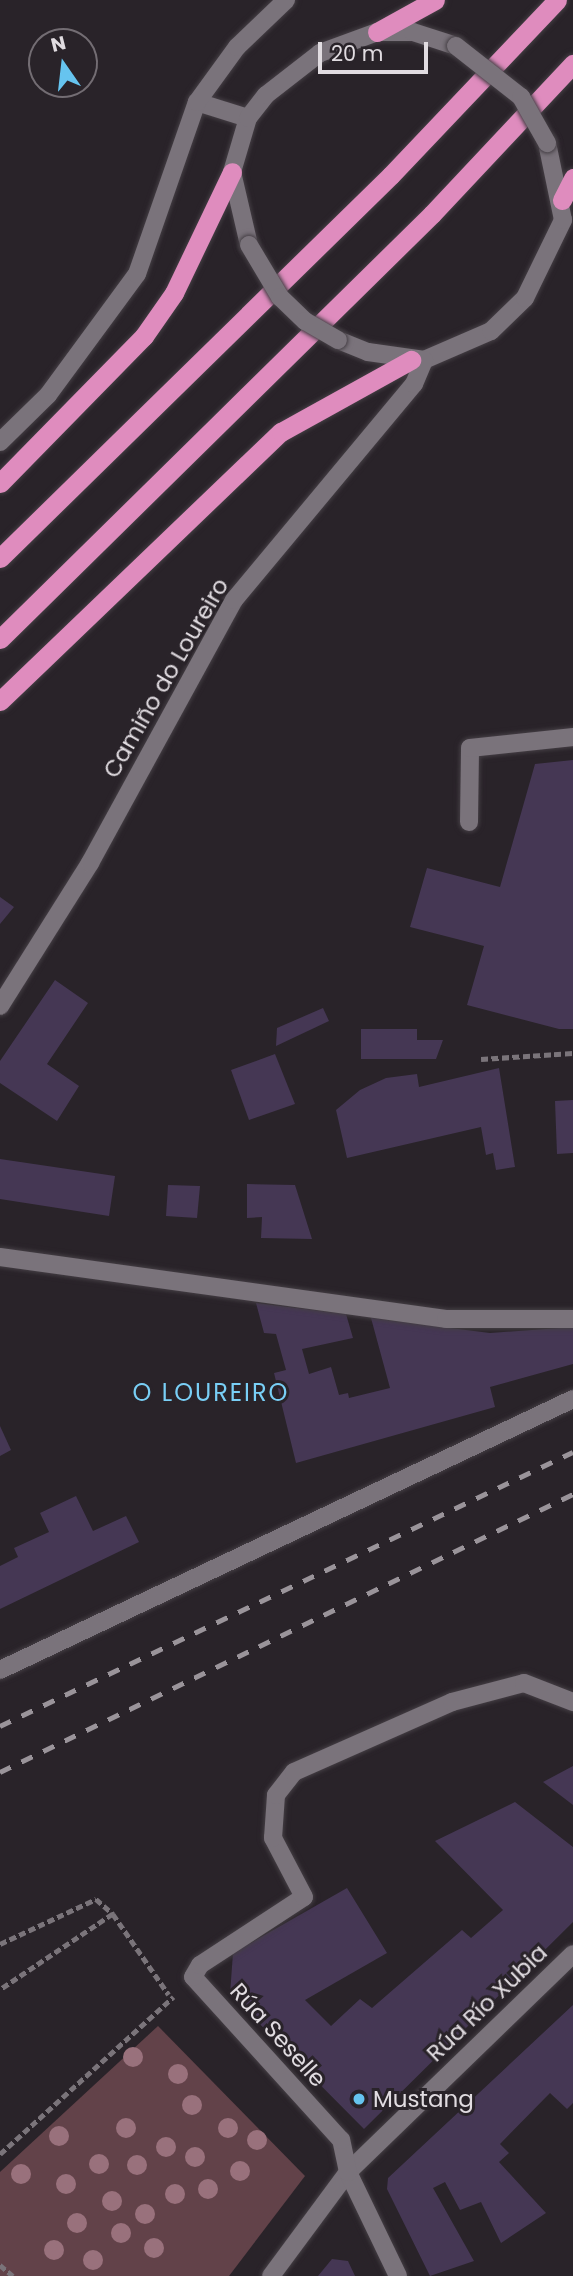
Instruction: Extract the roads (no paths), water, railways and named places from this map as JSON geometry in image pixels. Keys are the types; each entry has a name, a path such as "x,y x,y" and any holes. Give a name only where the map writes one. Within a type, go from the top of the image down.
{"highway":[{"path":"377,32 436,0"},
{"path":"0,558 391,175 557,0"},
{"path":"0,639 432,214 573,64"},
{"path":"0,483 144,336 174,293 232,172"},
{"path":"566,213 573,178"},
{"path":"0,701 271,440 328,401 418,360"}],"street":[{"path":"0,442 48,396 137,274 197,102 237,47 286,0"},
{"path":"377,32 413,32 456,46 521,97 547,143 566,213 525,298 491,331 418,360 338,340 305,321 280,297 249,245 232,172 248,118 266,95 320,53 377,32"},
{"path":"197,102 248,118"},
{"name":"Camiño do Loureiro","path":"0,1006 90,863 234,600 414,384 418,360"},
{"path":"470,822 470,748 573,737"},
{"path":"0,1257 446,1319 573,1319"},
{"path":"0,1670 573,1399"},
{"name":"Rúa Seselle","path":"398,2276 348,2172 341,2140 193,1977 200,1965 304,1897 273,1838 276,1795 294,1772 452,1702 524,1683 573,1702"},
{"name":"Rúa Río Xubia","path":"271,2276 348,2172 573,1954"}],"railway":[{"path":"0,1726 573,1452"},
{"path":"0,1772 573,1494"}],"place":[{"name":"Mustang","path":"359,2099"}],"district":[{"name":"O LOUREIRO","path":"211,1393"}]}
